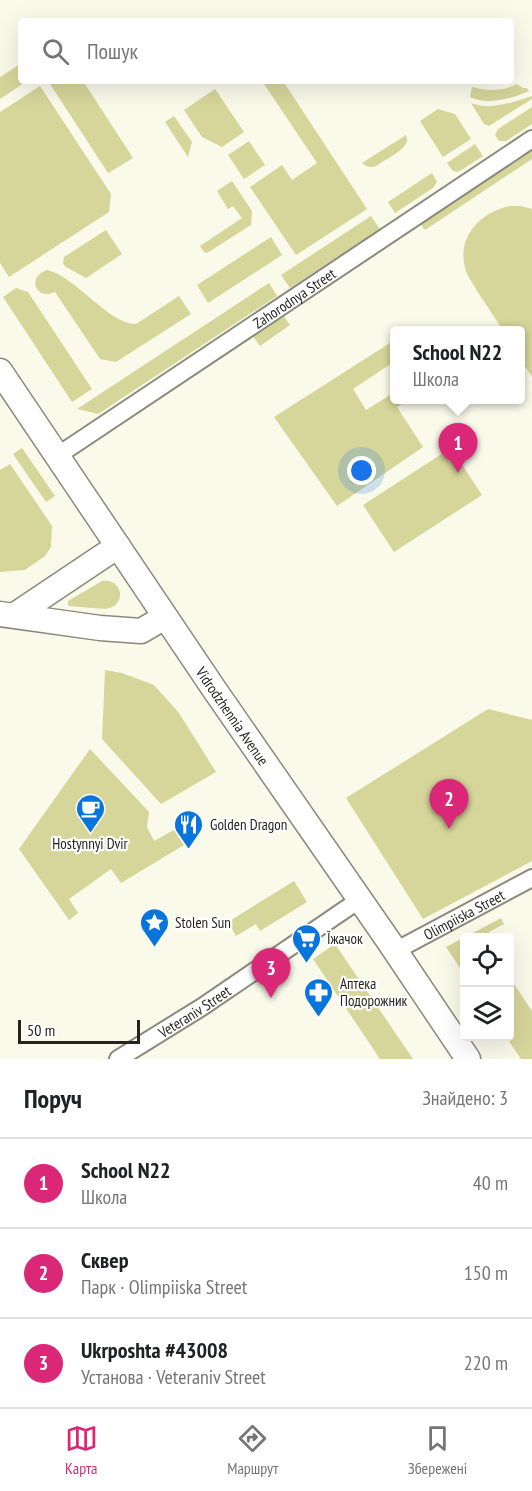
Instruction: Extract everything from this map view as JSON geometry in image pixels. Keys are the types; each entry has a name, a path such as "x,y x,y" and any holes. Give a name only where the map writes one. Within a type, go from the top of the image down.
{"main road":[{"name":"Vidrodzhennia Avenue","path":"0,371 165,617 468,1059"},
{"path":"7,615 118,546"},
{"path":"7,615 100,628 141,631 165,617"}],"street":[{"name":"Zahorodnya Street","path":"57,456 532,139"},
{"name":"Olimpiiska Street","path":"395,951 532,878"},
{"name":"Veteraniv Street","path":"118,1059 202,1006 359,900"}],"shaded area":[{"path":"18,65 18,84 22,84 0,99 0,77"},
{"path":"50,84 85,84 133,158 108,173"},
{"path":"264,84 285,84 367,209 296,255 250,187 282,165 292,180 317,163"},
{"path":"517,84 529,91 492,101 470,97 472,87 494,90"},
{"path":"40,86 111,194 109,212 9,277 0,263 0,112"},
{"path":"215,89 244,132 222,147 202,137 184,110"},
{"path":"532,96 532,99 489,126 484,124 471,103 494,106"},
{"path":"532,107 532,124 506,141 499,141 495,135 498,129"},
{"path":"438,109 455,114 471,139 443,157 420,121"},
{"path":"174,116 192,142 188,157 165,122"},
{"path":"406,135 407,141 400,151 374,167 362,163"},
{"path":"249,141 265,165 244,179 228,155"},
{"path":"475,144 483,156 460,171 453,171 447,163"},
{"path":"532,147 532,159 425,230 419,222"},
{"path":"432,173 437,182 433,188 395,213 388,202"},
{"path":"232,181 252,211 251,225 207,253 204,252 200,246 242,218 233,206 228,209 217,191"},
{"path":"521,206 532,209 532,377 525,366 525,326 500,326 466,271 464,248 467,238 480,221 499,209"},
{"path":"371,216 380,229 290,288 281,275"},
{"path":"106,230 122,254 86,278 63,264 64,257"},
{"path":"271,237 282,255 208,303 197,285"},
{"path":"47,270 70,281 103,309 125,322 136,324 179,296 191,314 116,362 100,359 55,292 43,293 36,287 37,278"},
{"path":"269,283 277,296 98,414 77,409"},
{"path":"16,288 28,292 92,389 72,402 3,297"},
{"path":"283,315 290,325 260,346 252,335"},
{"path":"390,343 390,364 353,389 366,410 390,395 390,404 402,404 397,407 423,447 337,506 274,417"},
{"path":"22,448 55,496 46,502 13,454"},
{"path":"451,448 482,495 394,552 363,505"},
{"path":"10,464 52,526 51,547 45,556 25,570 0,572 0,470"},
{"path":"102,581 115,584 120,593 120,598 112,607 105,609 68,606 68,601"},
{"path":"105,670 122,673 154,685 179,713 216,772 161,804 102,739"},
{"path":"488,709 532,720 532,861 423,919 346,798"},
{"name":"Hostynnyi Dvir","path":"90,749 149,812 147,827 154,841 174,830 184,845 121,883 111,869 69,899 78,913 69,920 19,849"},
{"path":"294,881 307,902 260,931 256,924 236,936 228,922"},
{"path":"501,918 504,924 490,933 473,933"},
{"path":"460,940 460,968 446,947"},
{"path":"335,944 413,1059 380,1059 313,959"},
{"path":"514,984 532,1011 532,1059 521,1059 509,1041 514,1041"}],"place":[{"name":"School N22","path":"458,473"},
{"name":"Сквер","path":"449,829"},
{"name":"Hostynnyi Dvir","path":"90,834"},
{"name":"Golden Dragon","path":"189,850"},
{"name":"Stolen Sun","path":"154,948"},
{"name":"Їжачок","path":"306,964"},
{"name":"Ukrposhta #43008","path":"271,998"},
{"name":"Аптека Подорожник","path":"319,1018"}]}
